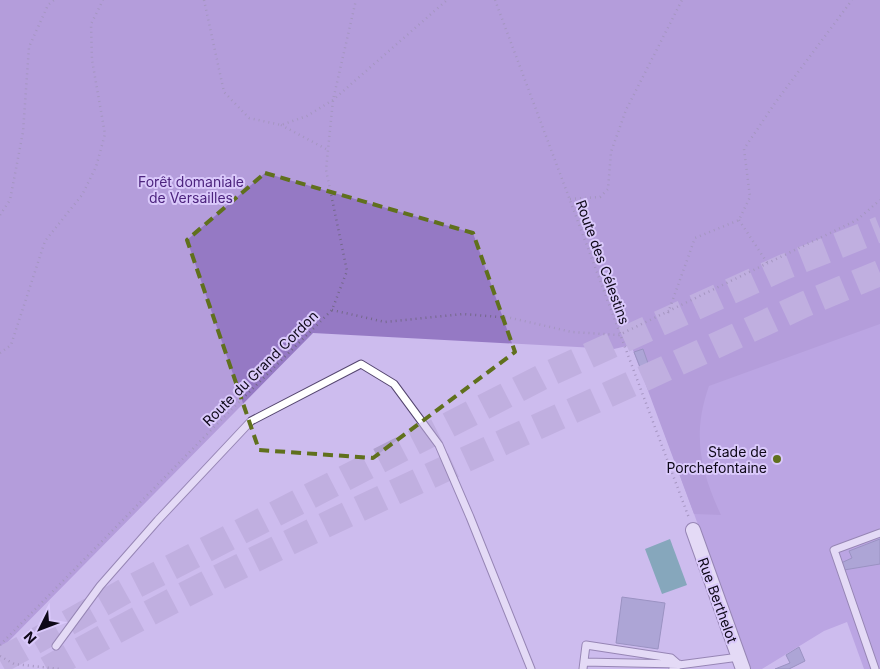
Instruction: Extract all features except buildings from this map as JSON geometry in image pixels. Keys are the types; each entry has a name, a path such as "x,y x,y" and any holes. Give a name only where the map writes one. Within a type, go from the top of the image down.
{"street":[{"name":"Rue Berthelot","path":"693,530 741,663"}],"lane":[{"path":"56,646 100,586 151,527 251,422 361,364 394,384 439,446 470,517 531,669"},
{"path":"875,669 834,550 880,533"},
{"path":"673,664 586,645 583,665 673,664 741,663"}],"path":[{"path":"0,215 10,200 23,132 29,47 48,5 54,0"},
{"path":"0,353 11,345 44,241 82,195 96,167 105,134 92,60 91,24 103,0"},
{"path":"204,0 224,92 249,118 281,125 328,150"},
{"name":"Route du Grand Cordon","path":"0,645 332,310 347,271 326,170 334,100 356,0"},
{"path":"281,125 307,116 334,100 447,0"},
{"name":"Route des Célestins","path":"494,0 693,530"},
{"path":"569,199 600,197 608,189 612,152 626,110 682,0"},
{"path":"668,314 695,238 739,220 750,197 744,149 775,103 852,0"},
{"path":"332,310 385,322 464,314 502,317 572,332 620,335 668,314 857,220 880,200"},
{"path":"739,220 768,264"},
{"path":"0,656 14,664 60,669"}],"highlighted area":[{"path":"265,173 473,233 515,352 373,458 259,450 187,240"}],"shaded area":[{"name":"Stade de Porchefontaine","path":"880,217 880,669 864,669 847,622 824,631 762,669 751,669 632,345"},
{"path":"670,539 687,585 662,594 645,549"}],"green space":[{"name":"Forêt domaniale de Versailles","path":"0,0 880,0 880,324 709,386 701,420 701,452 708,483 721,515 694,514 631,345 614,349 313,333 0,650"}],"tunnel":[{"path":"0,661 125,591 546,375 784,267 880,229"},
{"path":"47,669 139,619 326,525 803,305 880,273"}],"place":[{"name":"Stade de Porchefontaine","path":"777,459"}]}
